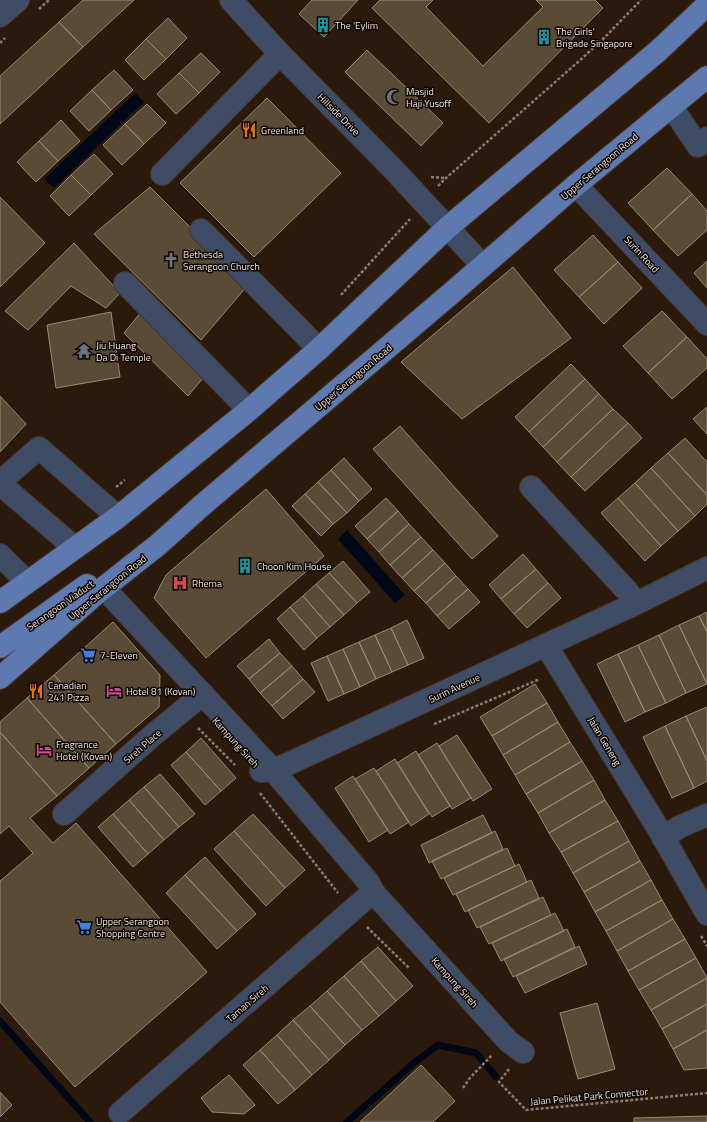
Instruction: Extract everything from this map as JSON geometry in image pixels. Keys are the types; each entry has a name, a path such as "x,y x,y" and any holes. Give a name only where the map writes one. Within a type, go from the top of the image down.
{"main road":[{"path":"0,602 74,547 118,517 249,410 319,349 447,228 658,51 707,5"},
{"name":"Upper Serangoon Road","path":"0,678 101,590 159,544 198,508 576,185 707,77"},
{"name":"Serangoon Viaduct","path":"0,647 198,508"}],"street":[{"path":"0,16 18,0"},
{"name":"Hillside Drive","path":"231,0 280,54 424,202 483,266"},
{"path":"162,174 280,54"},
{"path":"671,106 703,142"},
{"name":"Surin Road","path":"576,185 707,324"},
{"path":"201,230 319,349"},
{"path":"125,283 249,410"},
{"path":"74,547 0,483 39,448 118,517"},
{"path":"531,487 628,592 635,604"},
{"path":"0,555 27,582"},
{"name":"Surin Avenue","path":"267,770 546,645 635,604 707,568"},
{"name":"Kampung Sireh","path":"101,590 113,598 200,697 267,770 364,888 373,892 509,1042 522,1052"},
{"name":"Jalan Geneng","path":"546,645 663,838 707,914"},
{"name":"Sireh Place","path":"64,814 153,735 200,697"},
{"path":"663,838 680,827 707,815"},
{"name":"Taman Sireh","path":"120,1113 373,892"}],"path":[{"path":"409,220 446,178 604,38 641,0"},
{"path":"463,1088 469,1079 495,1051"},
{"name":"Jalan Pelikat Park Connector","path":"522,1052 499,1082 526,1110 707,1093"}],"water":[{"path":"135,93 144,102 54,188 44,179"},
{"path":"347,530 405,595 395,603 338,539"}],"building":[{"path":"83,0 134,0 83,47 59,22"},
{"name":"The 'Eylim","path":"312,0 358,0 324,37 299,14"},
{"name":"The Girls' Brigade Singapore","path":"380,0 433,0 426,7 483,66 543,7 536,0 595,0 603,8 489,123 372,8"},
{"path":"168,18 187,38 166,59 146,39"},
{"path":"59,22 83,47 0,124 0,76"},
{"path":"146,39 166,59 144,80 125,60"},
{"name":"Masjid Haji Yusoff","path":"367,50 443,123 421,146 345,72"},
{"path":"201,53 220,72 199,93 179,73"},
{"path":"114,70 133,90 111,110 92,90"},
{"path":"179,73 199,93 176,114 157,94"},
{"path":"92,90 111,110 89,131 70,111"},
{"path":"267,98 341,173 254,257 180,183"},
{"path":"147,104 166,123 144,144 125,124"},
{"path":"61,120 80,141 58,161 39,141"},
{"path":"125,124 144,144 122,165 103,145"},
{"path":"39,141 58,161 36,182 17,162"},
{"path":"94,154 113,174 91,195 71,175"},
{"path":"667,168 692,194 653,230 628,203"},
{"path":"71,175 91,195 69,216 50,196"},
{"name":"Bethesda Serangoon Church","path":"150,187 248,285 201,340 94,234"},
{"path":"692,194 707,211 707,230 678,256 653,230"},
{"path":"0,197 45,243 0,287"},
{"path":"593,235 618,262 579,297 554,270"},
{"path":"74,243 120,293 106,308 71,286 28,330 5,311"},
{"path":"707,261 707,288 694,273"},
{"path":"618,262 642,288 604,324 579,297"},
{"path":"513,267 571,338 462,419 401,362"},
{"name":"Jiu Huang Da Di Temple","path":"146,306 209,371 188,396 124,333"},
{"path":"662,311 687,337 648,373 623,346"},
{"name":"Jiu Huang Da Di Temple","path":"111,312 120,377 56,388 47,325"},
{"path":"687,337 707,359 707,368 672,399 648,373"},
{"path":"571,364 585,379 529,432 515,417"},
{"path":"585,379 599,394 543,447 529,432"},
{"path":"599,394 613,409 557,462 543,447"},
{"path":"0,396 26,424 0,452"},
{"path":"707,407 707,434 693,419"},
{"path":"613,409 628,423 571,477 557,462"},
{"path":"628,423 642,438 585,491 571,477"},
{"path":"400,426 498,536 472,559 373,449"},
{"path":"685,438 707,462 707,495 668,453"},
{"path":"668,453 707,495 707,504 695,516 651,468"},
{"path":"344,458 372,489 359,501 331,470"},
{"path":"651,468 695,516 678,531 635,483"},
{"path":"331,470 359,501 347,513 318,482"},
{"path":"318,482 347,513 333,524 305,494"},
{"path":"635,483 678,531 661,546 618,498"},
{"name":"Choon Kim House","path":"266,489 324,556 206,658 154,598 166,575"},
{"path":"305,494 333,524 321,536 292,506"},
{"path":"386,498 398,511 367,539 355,526"},
{"path":"618,498 661,546 645,561 601,513"},
{"path":"398,511 409,524 379,552 367,539"},
{"path":"409,524 421,537 390,565 379,552"},
{"path":"421,537 433,550 402,578 390,565"},
{"path":"433,550 445,563 414,591 402,578"},
{"path":"523,554 536,569 501,599 489,585"},
{"path":"343,561 370,592 357,603 329,573"},
{"path":"445,563 456,576 426,603 414,591"},
{"path":"536,569 548,583 514,614 501,599"},
{"path":"329,573 357,603 344,615 316,584"},
{"path":"456,576 468,589 437,616 426,603"},
{"path":"548,583 561,598 527,628 514,614"},
{"path":"316,584 344,615 330,627 303,596"},
{"path":"468,589 480,602 449,629 437,616"},
{"path":"303,596 330,627 317,638 290,607"},
{"path":"290,607 317,638 304,650 277,619"},
{"path":"707,612 707,632 699,616"},
{"path":"699,616 707,632 707,684 679,625"},
{"path":"407,620 424,658 408,665 391,628"},
{"name":"Hotel 81 (Kovan)","path":"113,622 160,675 159,707 116,744 54,675"},
{"path":"679,625 707,684 686,693 659,635"},
{"path":"391,628 408,665 392,672 375,635"},
{"path":"375,635 392,672 376,679 359,642"},
{"path":"659,635 686,693 666,703 638,645"},
{"path":"269,639 280,653 249,679 237,666"},
{"path":"359,642 376,679 360,687 343,649"},
{"path":"638,645 666,703 645,712 618,654"},
{"path":"343,649 360,687 344,694 327,656"},
{"path":"280,653 292,666 260,693 249,679"},
{"path":"618,654 645,712 625,722 597,664"},
{"path":"327,656 344,694 328,701 311,663"},
{"path":"292,666 303,679 272,706 260,693"},
{"path":"54,675 116,744 89,768 27,698"},
{"path":"303,679 315,692 283,719 272,706"},
{"path":"535,684 547,703 492,736 480,717"},
{"name":"Fragrance Hotel (Kovan)","path":"27,698 89,768 57,796 0,732 0,722"},
{"path":"547,703 558,722 503,755 492,736"},
{"path":"707,707 707,761 686,716"},
{"path":"686,716 707,761 707,781 694,788 665,726"},
{"path":"558,722 570,742 515,775 503,755"},
{"path":"665,726 694,788 672,798 643,737"},
{"name":"Upper Serangoon Shopping Centre","path":"0,732 57,796 30,818 53,843 76,823 207,972 75,1087 0,1002 0,881 33,853 9,826 0,834"},
{"path":"457,735 492,789 473,801 439,746"},
{"path":"201,738 236,778 221,791 186,752"},
{"path":"570,742 582,761 526,794 515,775"},
{"path":"437,743 471,798 452,809 418,755"},
{"path":"416,751 450,806 432,817 397,763"},
{"path":"186,752 221,791 205,805 171,765"},
{"path":"395,759 429,814 411,826 376,771"},
{"path":"582,761 594,780 538,813 526,794"},
{"path":"374,768 409,822 390,834 355,779"},
{"path":"160,774 195,814 179,827 144,787"},
{"path":"353,776 388,830 369,842 335,788"},
{"path":"594,780 605,800 549,833 538,813"},
{"path":"144,787 179,827 164,840 129,800"},
{"path":"129,800 164,840 148,854 113,814"},
{"path":"605,800 618,821 561,852 549,833"},
{"path":"113,814 148,854 133,867 98,827"},
{"path":"253,814 305,870 285,888 234,831"},
{"path":"483,815 492,833 429,863 421,845"},
{"path":"618,821 629,841 573,873 561,852"},
{"path":"234,831 285,888 266,906 214,849"},
{"path":"495,831 503,849 441,879 432,861"},
{"path":"629,841 640,861 584,892 573,873"},
{"path":"507,848 515,866 453,895 444,878"},
{"path":"205,857 256,914 237,931 185,875"},
{"path":"640,861 651,880 595,912 584,892"},
{"path":"519,864 527,882 465,912 456,894"},
{"path":"185,875 237,931 217,949 166,893"},
{"path":"531,880 539,898 477,928 468,910"},
{"path":"651,880 662,900 606,931 595,912"},
{"path":"543,897 551,915 489,944 480,927"},
{"path":"662,900 673,919 617,951 606,931"},
{"path":"555,913 564,931 501,961 492,943"},
{"path":"673,919 685,939 628,971 617,951"},
{"path":"567,929 575,947 513,977 504,959"},
{"path":"685,939 696,958 639,990 628,971"},
{"path":"579,946 587,964 525,993 516,976"},
{"path":"378,947 413,986 396,1001 361,961"},
{"path":"696,958 707,978 651,1010 639,990"},
{"path":"361,961 396,1001 379,1016 344,976"},
{"path":"344,976 379,1016 362,1030 327,991"},
{"path":"707,978 707,1004 662,1029 651,1010"},
{"path":"327,991 362,1030 345,1045 310,1006"},
{"path":"597,1003 615,1069 578,1079 560,1013"},
{"path":"707,1004 707,1030 673,1049 662,1029"},
{"path":"310,1006 345,1045 329,1060 293,1020"},
{"path":"293,1020 329,1060 312,1075 277,1035"},
{"path":"707,1030 707,1068 684,1070 673,1049"},
{"path":"277,1035 312,1075 295,1090 260,1050"},
{"path":"260,1050 295,1090 278,1104 243,1065"},
{"path":"421,1065 455,1101 433,1122 360,1122"},
{"path":"229,1075 255,1105 244,1114 212,1112 201,1098"},
{"path":"0,1092 12,1105 0,1117"},
{"path":"707,1116 707,1122 634,1122 634,1118"}],"waterway":[{"path":"0,1021 90,1122"},
{"path":"347,1122 415,1062 438,1045 476,1053 496,1077"}],"place":[{"name":"The 'Eylim","path":"323,25"},
{"name":"The Girls' Brigade Singapore","path":"544,37"},
{"name":"Masjid Haji Yusoff","path":"394,97"},
{"name":"Greenland","path":"249,130"},
{"name":"Bethesda Serangoon Church","path":"171,260"},
{"name":"Jiu Huang Da Di Temple","path":"84,351"},
{"name":"Choon Kim House","path":"245,566"},
{"name":"Rhema","path":"180,583"},
{"name":"7-Eleven","path":"88,655"},
{"name":"Canadian 241 Pizza","path":"36,691"},
{"name":"Hotel 81 (Kovan)","path":"114,691"},
{"name":"Fragrance Hotel (Kovan)","path":"44,750"},
{"name":"Upper Serangoon Shopping Centre","path":"84,927"}]}
